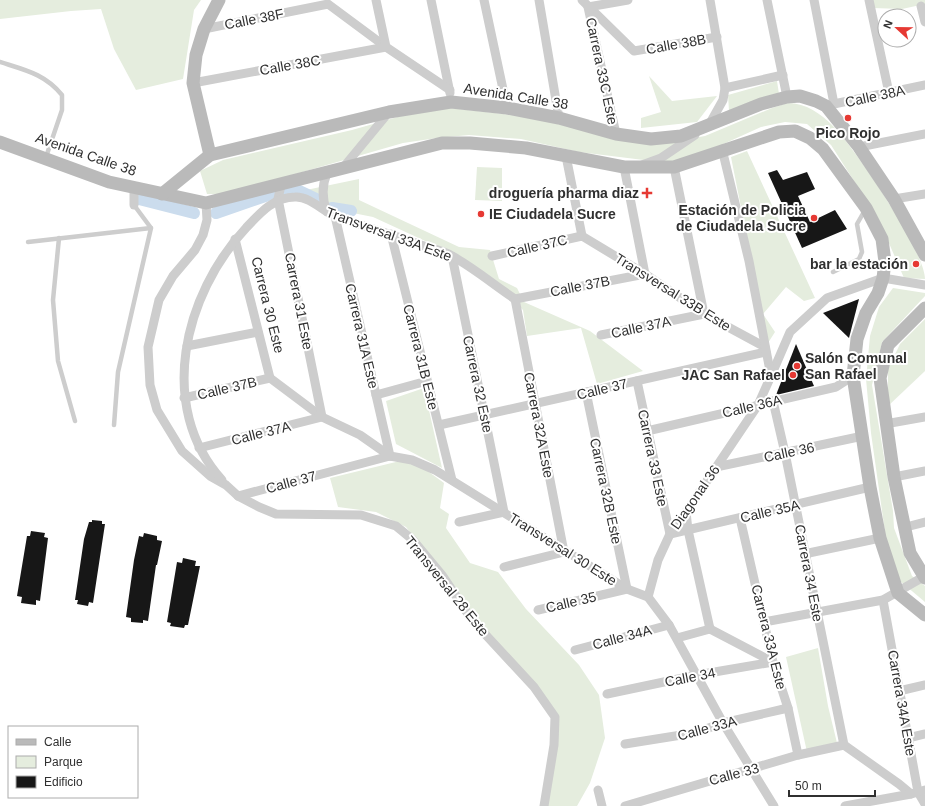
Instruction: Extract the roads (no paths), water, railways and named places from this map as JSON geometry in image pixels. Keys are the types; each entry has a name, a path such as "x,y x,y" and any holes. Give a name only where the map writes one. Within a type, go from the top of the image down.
{"street":[{"path":"210,155 193,83 196,55 204,28 219,0"},
{"path":"376,0 386,47 450,96"},
{"path":"431,0 450,96"},
{"path":"484,0 507,108"},
{"path":"539,0 559,118"},
{"path":"585,4 628,0"},
{"path":"645,274 630,167 661,158 708,126 723,100 725,88 710,0"},
{"path":"767,0 788,97"},
{"path":"814,0 830,105 894,199 924,251"},
{"path":"870,0 889,93"},
{"name":"Calle 38F","path":"204,28 328,4 386,47"},
{"name":"Calle 38B","path":"585,4 634,51 717,37"},
{"name":"Carrera 33C Este","path":"585,4 616,134"},
{"path":"921,6 925,22"},
{"name":"Calle 38C","path":"193,83 386,47"},
{"path":"725,88 783,74"},
{"name":"Calle 38A","path":"830,105 925,85"},
{"name":"Avenida Calle 38","path":"162,194 210,155 450,96 559,118 616,134 651,139 681,136 761,104 788,97 800,96 830,105"},
{"path":"342,169 389,112"},
{"name":"Avenida Calle 38","path":"0,142 109,182 206,203 442,143 470,142 526,148 630,167 674,167 722,149 779,132 795,131 810,138 823,149 866,208"},
{"path":"859,147 925,134"},
{"path":"722,149 749,261 765,350 772,376"},
{"path":"566,156 582,236"},
{"path":"674,167 704,314"},
{"name":"Carrera 31A Este","path":"327,173 323,182 324,205 331,214 390,456"},
{"name":"Carrera 31 Este","path":"281,185 278,199 322,418"},
{"path":"134,188 134,205"},
{"path":"894,199 925,194"},
{"name":"Transversal 33A Este","path":"278,199 303,197 331,214 452,256 514,298"},
{"path":"226,485 211,467 199,448 189,424 184,398 183,372 187,346 194,315 206,286 235,240 255,218 278,199"},
{"name":"Transversal 28 Este","path":"206,203 207,220 203,235 195,250 173,276 159,300 148,347 150,385 157,410 182,451 210,476 226,485 238,496 276,514 361,515 396,526 413,540 442,575 472,620 534,687 555,717 554,745 544,806"},
{"path":"866,208 882,239 885,262 883,278 878,293 866,313 857,340 853,376 870,487 880,538 898,593 925,615"},
{"name":"Carrera 31B Este","path":"391,234 452,480"},
{"name":"Transversal 33B Este","path":"582,236 645,274 704,314 765,350"},
{"name":"Calle 37C","path":"492,256 582,236"},
{"name":"Carrera 30 Este","path":"235,240 270,378"},
{"name":"Carrera 32 Este","path":"452,256 504,512"},
{"name":"Calle 37B","path":"514,298 645,274"},
{"path":"758,405 790,332 827,298 883,278 925,285"},
{"name":"Carrera 32A Este","path":"514,298 564,552"},
{"path":"764,622 883,600 898,593 924,577 910,554 906,527 894,477 885,424 880,378 888,345 925,308"},
{"name":"Calle 37A","path":"601,335 704,314"},
{"path":"187,346 258,332"},
{"name":"Calle 37","path":"439,426 765,350"},
{"name":"Calle 36A","path":"648,431 836,387 853,376"},
{"name":"Calle 37B","path":"184,398 270,378"},
{"name":"Transversal 30 Este","path":"270,378 322,418 360,435 390,456 412,460 452,480 504,512 564,552 627,589 648,597"},
{"path":"376,395 427,381"},
{"name":"Carrera 33 Este","path":"637,381 670,534"},
{"name":"Carrera 32B Este","path":"586,392 627,589"},
{"name":"Carrera 34 Este","path":"773,401 796,504 804,554 844,745"},
{"name":"Diagonal 36","path":"648,597 658,560 670,534 758,405"},
{"path":"885,424 925,416"},
{"name":"Calle 37A","path":"199,448 322,418"},
{"name":"Calle 36","path":"716,467 863,436"},
{"name":"Calle 37","path":"238,496 390,456"},
{"path":"894,477 925,471"},
{"name":"Calle 35A","path":"670,534 870,487"},
{"path":"459,522 504,512"},
{"name":"Carrera 33 Este","path":"686,512 688,530 710,629"},
{"name":"Carrera 33A Este","path":"740,518 773,662 788,708 798,755"},
{"path":"906,527 925,522"},
{"path":"804,554 880,538"},
{"path":"504,567 564,552"},
{"name":"Calle 35","path":"538,610 627,589"},
{"path":"648,597 677,638 723,723 774,806"},
{"name":"Carrera 34A Este","path":"883,600 918,792 925,804"},
{"name":"Calle 34A","path":"575,650 669,625"},
{"path":"677,638 710,629 773,662"},
{"name":"Calle 34","path":"607,694 697,675 773,662"},
{"path":"899,691 925,685"},
{"name":"Calle 33A","path":"625,744 694,733 723,723 788,708"},
{"path":"908,738 925,734"},
{"path":"844,745 899,784 918,792"},
{"name":"Calle 33","path":"625,806 798,755 844,745"},
{"path":"598,790 602,806"},
{"path":"845,806 918,792"}],"lane":[{"path":"0,62 44,77 54,85 62,95 62,110 46,159"},
{"path":"114,425 118,372 151,228 134,205"},
{"path":"833,272 859,259 862,252 857,224 866,208"},
{"path":"28,242 151,228"},
{"path":"59,238 53,300 58,354 74,421"}],"waterway":[{"path":"286,190 297,190 318,200"},
{"path":"216,213 271,194"},
{"path":"139,199 194,213"},
{"path":"332,208 351,211"}],"place":[{"name":"Pico Rojo","path":"848,118"},
{"name":"droguería pharma diaz","path":"647,193"},
{"name":"IE Ciudadela Sucre","path":"481,214"},
{"name":"Estación de Policia de Ciudadela Sucre","path":"814,218"},
{"name":"bar la estación","path":"916,264"},
{"name":"Salón Comunal San Rafael","path":"797,366"},
{"name":"JAC San Rafael","path":"793,375"}]}
